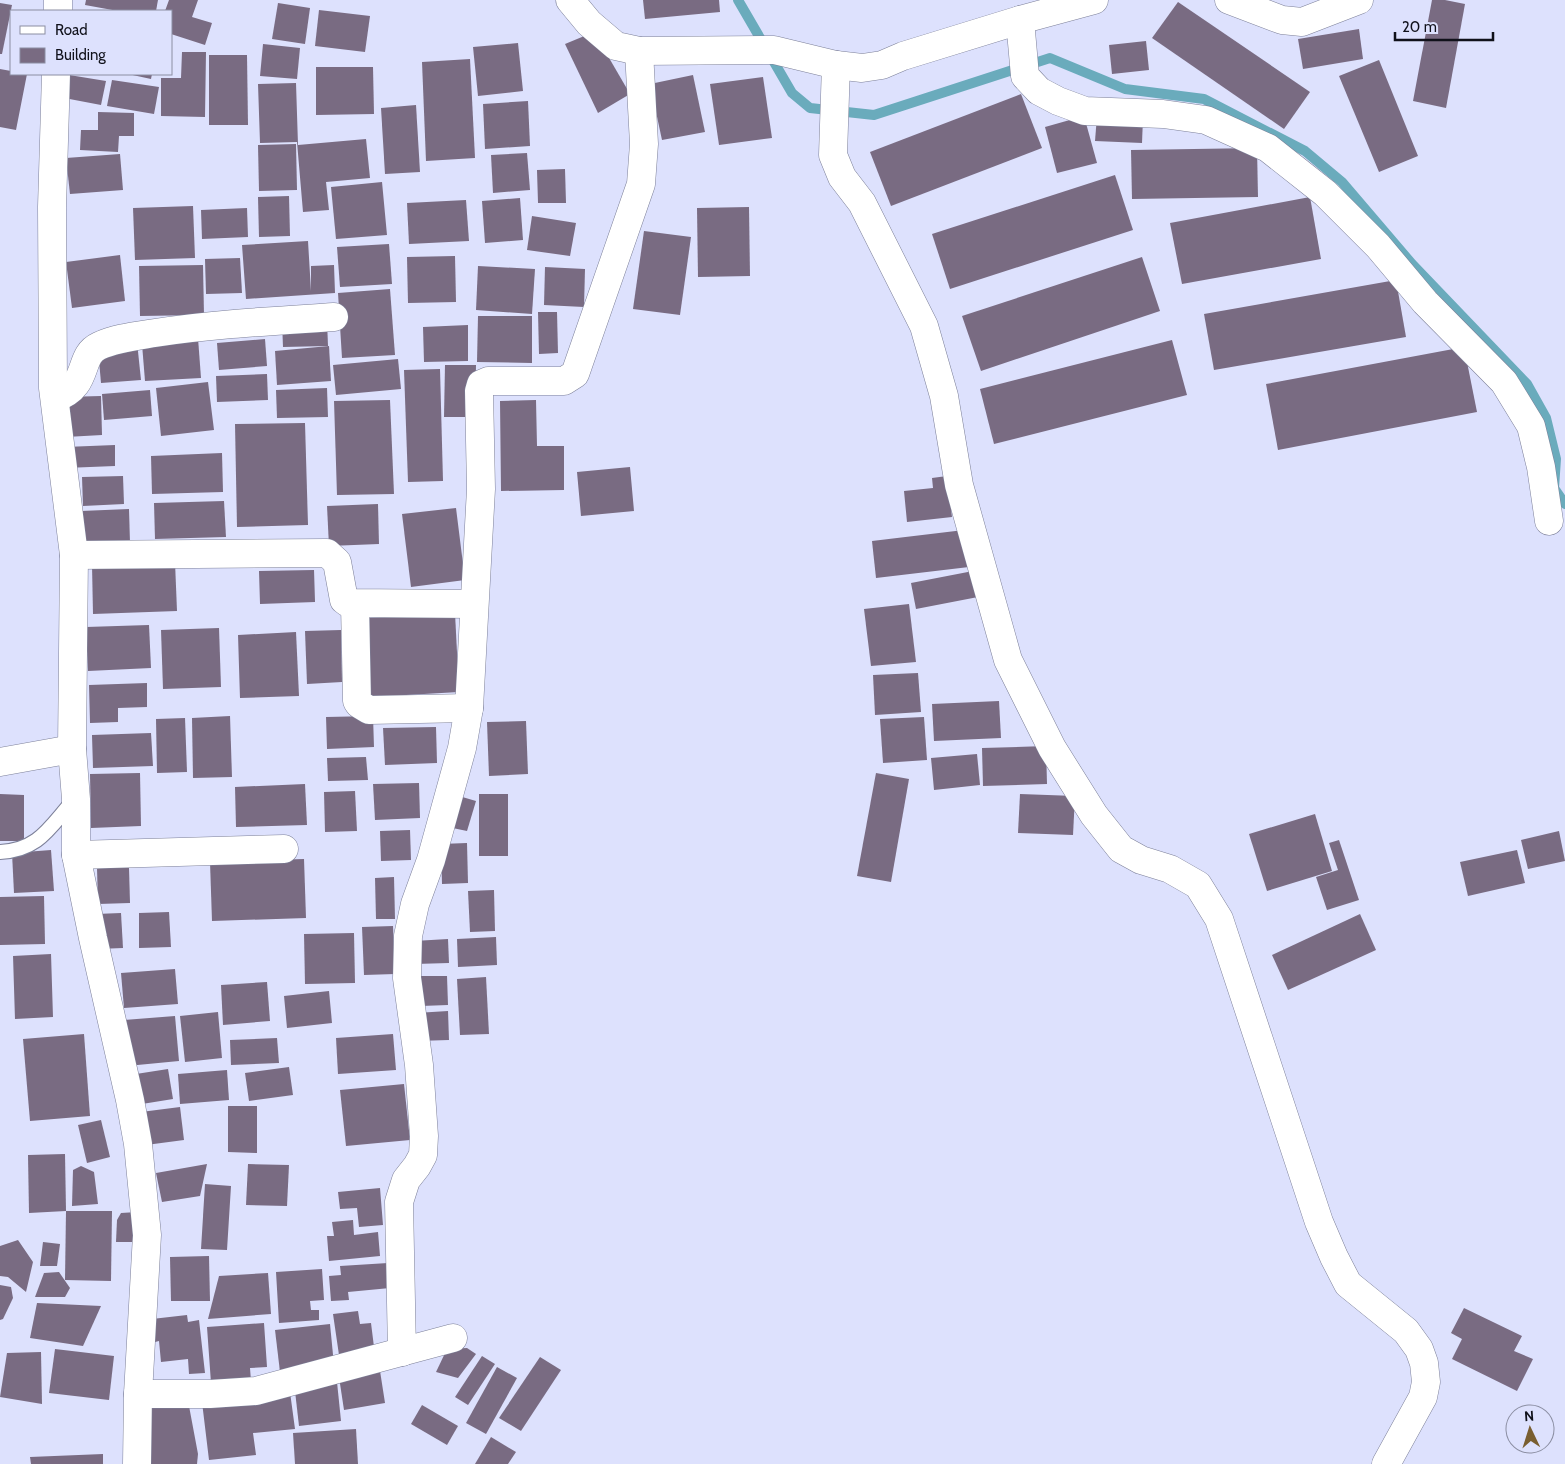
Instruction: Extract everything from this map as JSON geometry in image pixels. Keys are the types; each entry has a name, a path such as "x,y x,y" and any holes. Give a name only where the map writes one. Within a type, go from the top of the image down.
{"street":[{"path":"570,0 589,23 616,46 639,51 774,50 836,78 862,68 882,65 903,56 1021,33 1094,0"},
{"path":"1229,0 1282,20 1302,22 1359,0"},
{"path":"1021,33 1025,76 1039,91 1058,102 1085,111 1163,114 1206,120 1268,148 1325,193 1378,246 1425,302 1504,382 1531,426 1541,467 1549,520"},
{"path":"402,1352 399,1202 406,1180 423,1155 424,1136 419,1065 407,978 408,936 415,904 431,860 462,748 469,708 481,489 479,391 481,384 488,381 564,381 575,374 641,184 644,144 639,51"},
{"path":"56,75 52,207 55,398 74,555 72,749 76,798 76,855 138,1144 147,1235 138,1394 137,1464"},
{"path":"836,78 833,155 842,177 862,203 924,326 944,396 959,485 1008,660 1052,748 1094,815 1121,849 1141,860 1170,869 1198,885 1214,911 1219,920 1319,1222 1334,1257 1348,1284 1406,1331 1419,1349 1424,1363 1426,1382 1422,1397 1386,1464"},
{"path":"55,398 74,388 91,350 113,340 182,328 334,317"},
{"path":"74,555 327,553 337,562 344,600 348,603 474,604"},
{"path":"355,604 357,701 359,704 369,710 469,708"},
{"path":"0,762 72,749"},
{"path":"76,855 284,849"},
{"path":"138,1394 210,1394 256,1391 453,1338"}],"lane":[{"path":"0,852 26,848 40,839 76,798"}],"building":[{"path":"86,0 158,0 156,10 112,10 85,5"},
{"path":"169,0 198,0 192,17 212,23 205,45 172,34 172,10 165,10"},
{"path":"643,0 719,0 720,12 645,19"},
{"path":"1432,0 1445,0 1465,4 1446,108 1413,101"},
{"path":"1178,2 1310,92 1284,129 1152,38"},
{"path":"0,3 12,5 2,54 0,54"},
{"path":"278,3 310,8 305,44 272,39"},
{"path":"319,10 370,16 365,52 315,46"},
{"path":"1359,29 1363,59 1303,69 1298,39"},
{"path":"594,32 630,94 598,113 565,44"},
{"path":"1146,41 1149,70 1112,74 1109,45"},
{"path":"518,43 523,91 478,96 473,47"},
{"path":"263,44 300,48 297,79 260,76"},
{"path":"182,52 206,52 205,117 161,116 161,78 181,78"},
{"path":"209,55 247,55 248,125 209,125"},
{"path":"470,59 475,158 426,161 422,62"},
{"path":"1379,60 1418,156 1379,172 1339,76"},
{"path":"316,67 373,67 374,114 316,115"},
{"path":"0,69 10,71 10,75 27,75 16,130 0,127"},
{"path":"63,75 106,81 101,105 59,97"},
{"path":"133,75 152,75 151,79"},
{"path":"693,75 705,132 662,140 650,84"},
{"path":"763,77 772,138 719,145 710,84"},
{"path":"112,80 159,87 154,114 107,106"},
{"path":"296,83 298,145 366,139 370,178 326,182 329,210 303,212 297,142 260,143 258,84"},
{"path":"1021,94 1042,148 891,206 870,152"},
{"path":"528,101 530,146 485,149 483,104"},
{"path":"416,105 420,172 385,174 381,108"},
{"path":"98,112 134,113 134,136 119,136 118,152 80,150 81,130 98,130"},
{"path":"1084,116 1097,163 1057,173 1045,127"},
{"path":"1097,116 1143,118 1142,143 1095,141"},
{"path":"296,144 297,190 259,191 258,145"},
{"path":"1257,148 1258,197 1132,199 1131,150"},
{"path":"527,153 530,190 493,193 491,155"},
{"path":"120,154 123,190 70,194 66,158"},
{"path":"565,169 566,203 538,203 537,170"},
{"path":"1115,175 1133,230 950,289 932,234"},
{"path":"382,182 387,235 336,239 331,187"},
{"path":"289,196 290,236 259,237 258,197"},
{"path":"1310,197 1321,259 1182,284 1170,223"},
{"path":"520,198 523,240 485,243 482,201"},
{"path":"466,200 469,241 409,244 407,203"},
{"path":"193,206 195,258 135,260 133,208"},
{"path":"749,207 750,276 698,277 697,208"},
{"path":"247,208 248,237 202,239 201,210"},
{"path":"532,216 576,223 570,256 527,250"},
{"path":"644,231 691,237 680,315 633,309"},
{"path":"308,241 311,291 311,266 334,265 335,293 246,299 242,245"},
{"path":"389,244 392,284 340,287 337,247"},
{"path":"120,255 125,301 72,308 66,262"},
{"path":"455,256 456,302 408,303 407,257"},
{"path":"1142,257 1160,311 981,371 962,316"},
{"path":"240,258 242,293 206,294 205,259"},
{"path":"203,265 204,315 140,316 139,266"},
{"path":"478,266 535,269 532,314 476,310"},
{"path":"545,267 585,269 584,307 544,305"},
{"path":"1396,280 1406,337 1214,370 1204,314"},
{"path":"390,289 395,355 342,358 338,293"},
{"path":"538,312 557,312 558,353 539,354"},
{"path":"478,316 532,316 532,363 477,362"},
{"path":"327,321 328,346 283,347 282,322"},
{"path":"468,325 468,361 424,362 423,327"},
{"path":"198,338 201,378 145,381 142,344"},
{"path":"265,339 267,366 219,370 217,343"},
{"path":"1172,340 1187,395 994,444 980,389"},
{"path":"137,342 141,380 101,383 98,349"},
{"path":"329,346 331,381 277,385 275,351"},
{"path":"1464,347 1477,412 1278,450 1266,384"},
{"path":"398,359 401,389 336,395 333,365"},
{"path":"445,365 476,365 475,417 444,417"},
{"path":"440,369 443,481 408,482 404,370"},
{"path":"267,374 268,400 217,402 216,376"},
{"path":"208,382 214,430 161,436 156,388"},
{"path":"327,388 328,417 277,418 276,390"},
{"path":"150,390 152,416 104,420 102,394"},
{"path":"101,396 102,435 66,437 64,397"},
{"path":"390,400 394,494 337,495 334,401"},
{"path":"536,400 537,446 564,446 564,490 501,491 500,401"},
{"path":"305,423 308,525 237,527 235,424"},
{"path":"115,445 115,466 65,468 65,447"},
{"path":"222,453 223,492 152,494 151,456"},
{"path":"630,467 634,511 581,516 577,472"},
{"path":"123,476 124,504 83,506 82,477"},
{"path":"947,476 952,517 907,522 904,491 933,488 932,478"},
{"path":"224,501 226,537 155,539 154,503"},
{"path":"378,504 379,544 329,546 327,506"},
{"path":"456,508 465,580 411,587 402,514"},
{"path":"129,509 130,543 82,545 81,511"},
{"path":"964,530 969,567 876,578 872,541"},
{"path":"175,562 177,611 93,614 92,565"},
{"path":"314,570 315,602 260,604 259,571"},
{"path":"973,571 978,597 916,609 911,583"},
{"path":"909,604 916,662 871,666 864,609"},
{"path":"455,613 459,692 371,697 367,618"},
{"path":"149,625 151,668 88,671 86,627"},
{"path":"219,628 221,687 163,689 161,630"},
{"path":"341,630 342,682 307,684 305,631"},
{"path":"296,632 299,696 240,698 238,635"},
{"path":"918,673 921,712 875,715 873,675"},
{"path":"147,683 147,707 118,708 118,722 90,723 89,685"},
{"path":"999,701 1001,738 934,741 932,704"},
{"path":"230,716 232,777 193,778 192,718"},
{"path":"373,716 374,747 327,749 326,717"},
{"path":"924,717 927,760 883,763 880,719"},
{"path":"185,718 187,772 157,773 156,719"},
{"path":"526,721 528,774 489,776 487,722"},
{"path":"436,727 437,763 385,765 383,728"},
{"path":"151,733 153,766 93,768 92,735"},
{"path":"1046,746 1047,784 983,786 982,748"},
{"path":"977,754 980,785 934,790 931,758"},
{"path":"366,757 368,780 328,781 327,758"},
{"path":"140,773 141,826 91,828 90,774"},
{"path":"876,773 909,779 891,882 857,876"},
{"path":"419,783 420,818 375,820 373,784"},
{"path":"305,784 307,825 236,827 235,787"},
{"path":"355,791 357,831 325,832 324,792"},
{"path":"0,794 24,795 24,841 0,841"},
{"path":"452,794 476,801 467,831 443,826"},
{"path":"479,794 508,794 508,856 479,856"},
{"path":"1020,794 1075,796 1073,835 1018,833"},
{"path":"1315,814 1332,871 1267,891 1249,834"},
{"path":"410,830 411,860 381,861 380,831"},
{"path":"1559,831 1565,861 1528,869 1521,840"},
{"path":"1339,840 1359,900 1327,910 1316,877 1338,870 1329,843"},
{"path":"467,843 468,883 442,884 441,844"},
{"path":"51,850 54,891 14,893 12,853"},
{"path":"1517,850 1525,883 1468,896 1460,862"},
{"path":"304,859 306,918 212,921 210,862"},
{"path":"97,868 129,868 130,903 98,904"},
{"path":"394,877 395,919 376,919 375,878"},
{"path":"494,890 495,931 470,932 468,891"},
{"path":"44,896 45,944 0,945 0,897"},
{"path":"169,912 171,947 139,948 139,913"},
{"path":"121,913 123,948 98,949 96,914"},
{"path":"1360,914 1376,950 1288,990 1272,955"},
{"path":"393,926 395,974 364,975 362,927"},
{"path":"354,933 355,983 305,984 304,934"},
{"path":"496,937 497,965 458,967 457,939"},
{"path":"448,939 449,963 415,964 414,941"},
{"path":"51,954 53,1017 15,1019 13,956"},
{"path":"175,969 178,1004 124,1008 121,973"},
{"path":"420,976 447,976 448,1005 421,1006"},
{"path":"486,977 489,1034 460,1035 457,979"},
{"path":"267,982 270,1021 223,1025 221,985"},
{"path":"329,991 332,1023 287,1028 284,996"},
{"path":"448,1011 449,1040 417,1041 416,1013"},
{"path":"218,1012 222,1058 185,1062 180,1016"},
{"path":"175,1016 179,1061 127,1066 124,1020"},
{"path":"84,1034 90,1116 30,1121 23,1039"},
{"path":"393,1034 396,1070 338,1074 336,1038"},
{"path":"277,1038 279,1063 231,1065 230,1040"},
{"path":"289,1067 293,1095 249,1101 245,1073"},
{"path":"168,1069 173,1099 142,1104 136,1074"},
{"path":"227,1070 229,1100 180,1104 178,1074"},
{"path":"404,1084 410,1140 346,1146 340,1090"},
{"path":"228,1106 257,1106 257,1153 228,1152"},
{"path":"180,1107 184,1140 146,1145 141,1112"},
{"path":"101,1120 110,1157 87,1163 78,1125"},
{"path":"65,1154 66,1211 29,1213 28,1155"},
{"path":"207,1164 200,1196 162,1202 156,1173"},
{"path":"248,1164 289,1165 287,1206 246,1205"},
{"path":"81,1166 94,1172 98,1204 72,1206 73,1170"},
{"path":"205,1184 231,1186 227,1250 201,1249"},
{"path":"380,1188 383,1225 359,1227 357,1208 340,1209 338,1192"},
{"path":"66,1211 112,1211 111,1281 65,1280"},
{"path":"137,1212 136,1242 116,1242 117,1220 121,1213"},
{"path":"353,1220 354,1235 378,1232 380,1256 329,1261 327,1236 334,1236 332,1222"},
{"path":"18,1240 33,1262 26,1292 8,1277 0,1276 0,1246"},
{"path":"43,1242 60,1244 57,1266 40,1266"},
{"path":"209,1256 210,1301 171,1301 170,1257"},
{"path":"388,1263 390,1288 348,1292 349,1300 331,1301 329,1276 341,1275 340,1266"},
{"path":"322,1269 324,1300 310,1301 311,1310 319,1310 319,1320 279,1323 276,1272"},
{"path":"59,1272 70,1288 65,1297 35,1297 44,1273"},
{"path":"268,1273 271,1314 208,1319 219,1276"},
{"path":"0,1285 11,1287 13,1298 3,1319 0,1320"},
{"path":"37,1303 101,1306 83,1346 30,1338"},
{"path":"1464,1308 1522,1336 1514,1351 1533,1359 1517,1391 1452,1359 1462,1339 1451,1333"},
{"path":"358,1311 360,1324 371,1323 375,1355 339,1355 333,1314"},
{"path":"187,1315 188,1322 199,1320 205,1373 189,1374 188,1359 161,1362 159,1341 155,1342 152,1319"},
{"path":"264,1323 267,1367 250,1368 251,1381 211,1383 207,1327"},
{"path":"330,1324 334,1365 280,1372 275,1330"},
{"path":"467,1348 476,1354 458,1378 436,1372 447,1349"},
{"path":"55,1349 114,1356 109,1400 49,1393"},
{"path":"41,1352 42,1404 0,1397 7,1353"},
{"path":"482,1356 495,1364 468,1405 455,1397"},
{"path":"540,1357 561,1370 521,1431 499,1418"},
{"path":"497,1367 517,1378 486,1434 466,1423"},
{"path":"380,1371 385,1403 344,1410 339,1377"},
{"path":"337,1382 341,1421 299,1426 295,1391"},
{"path":"290,1392 295,1429 253,1433 256,1455 209,1460 202,1402"},
{"path":"422,1405 458,1426 447,1445 411,1424"},
{"path":"189,1406 198,1454 197,1464 146,1464 146,1408"},
{"path":"356,1429 358,1464 295,1464 293,1433"},
{"path":"491,1437 516,1452 508,1464 475,1464"},
{"path":"103,1454 103,1464 31,1464 30,1457"}],"waterway":[{"path":"738,0 792,93 810,108 874,115 1050,58 1125,89 1204,99 1305,151 1342,182 1412,264 1527,384 1546,418 1556,459 1554,488 1565,504"}]}
